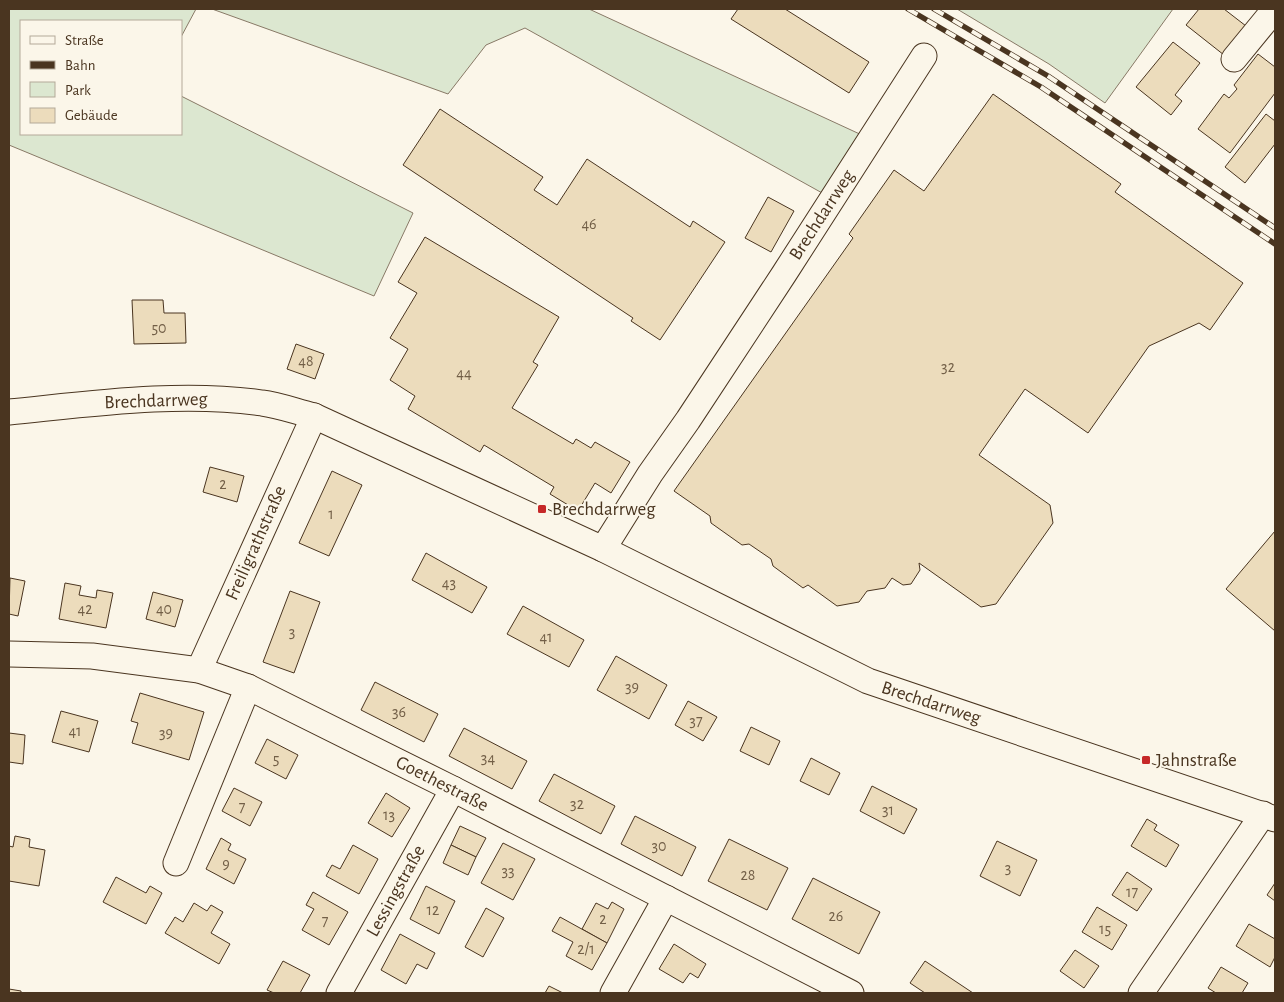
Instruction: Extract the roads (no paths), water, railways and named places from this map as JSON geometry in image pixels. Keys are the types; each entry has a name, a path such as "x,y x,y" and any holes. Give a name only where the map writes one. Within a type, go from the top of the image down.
{"street":[{"path":"1234,59 1275,9"},
{"name":"Brechdarrweg","path":"603,549 650,474 779,282 924,56"},
{"name":"Brechdarrweg","path":"9,412 138,400 213,399 262,403 314,416 603,549 868,682 1269,817"},
{"name":"Freiligrathstraße","path":"199,670 314,416"},
{"name":"Goethestraße","path":"9,654 92,656 199,670 248,687 453,789 851,993"},
{"path":"176,863 248,687"},
{"name":"Lessingstraße","path":"339,993 453,789"},
{"path":"1141,993 1269,817"},
{"path":"613,993 666,898"}],"railway":[{"path":"908,9 1041,87 1275,244"},
{"path":"934,9 1048,76 1275,228"}],"place":[{"name":"Brechdarrweg","path":"542,509"},
{"name":"Jahnstraße","path":"1146,760"}]}
